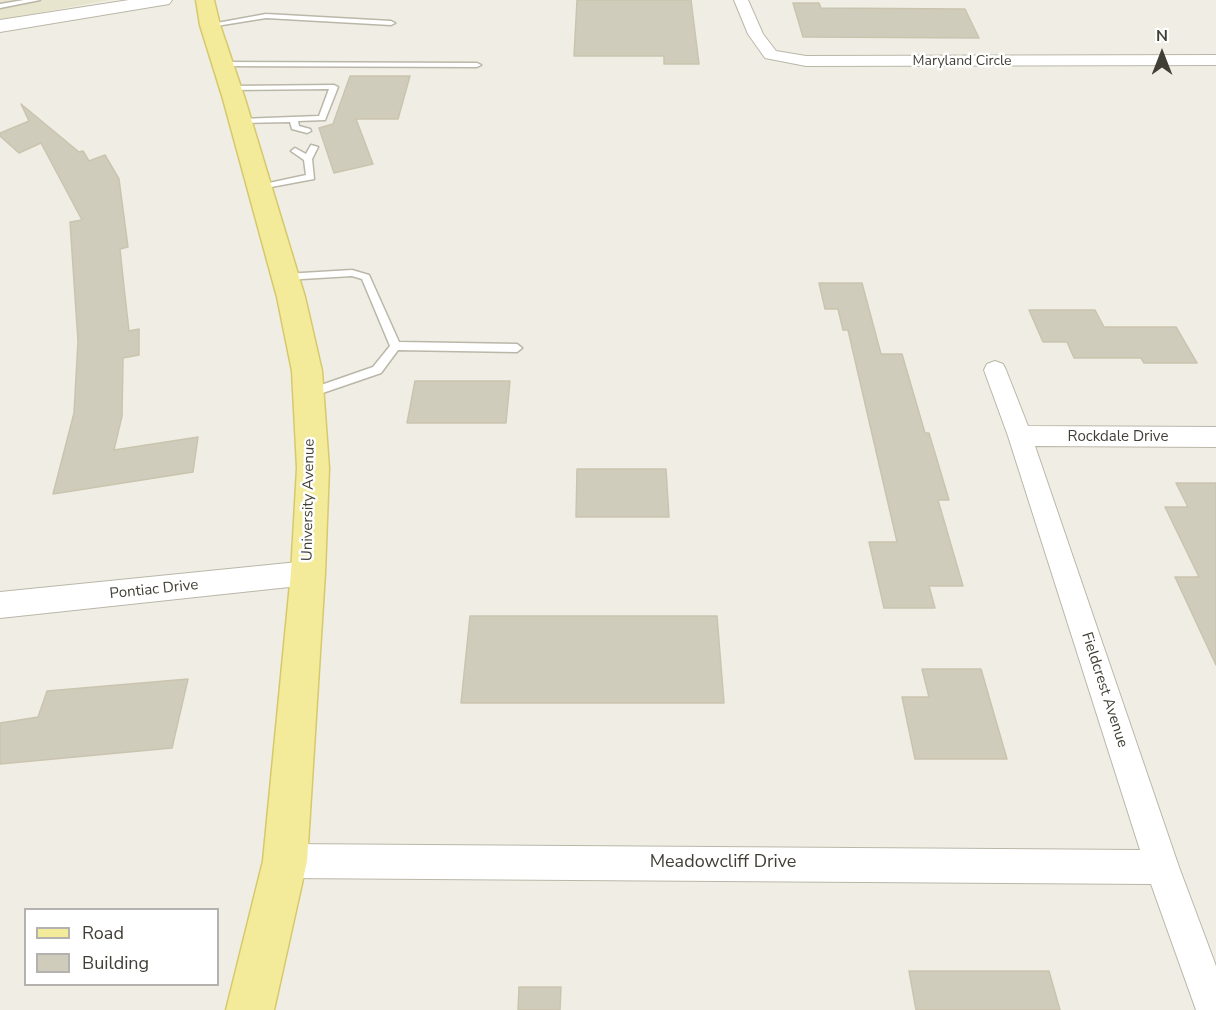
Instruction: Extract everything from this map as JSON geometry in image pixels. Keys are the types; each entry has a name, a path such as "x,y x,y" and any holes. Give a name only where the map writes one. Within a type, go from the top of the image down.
{"main road":[{"name":"University Avenue","path":"208,13 285,277 307,371 312,468 308,573 285,861 250,1010"}],"street":[{"path":"17,13 164,0"},
{"name":"Maryland Circle","path":"741,0 756,34 771,55 806,61 1216,60"},
{"name":"Fieldcrest Avenue","path":"995,370 1020,436 1162,867 1214,1010"},
{"name":"Rockdale Drive","path":"1020,436 1216,437"},
{"name":"Pontiac Drive","path":"0,605 308,573"},
{"name":"Meadowcliff Drive","path":"285,861 1162,867"}],"lane":[{"path":"0,6 17,13 37,0"},
{"path":"208,13 391,23"},
{"path":"227,76 477,65"},
{"path":"227,76 334,87 322,118 293,127"},
{"path":"240,121 293,127 307,131"},
{"path":"258,188 311,177 308,159 314,147"},
{"path":"295,151 308,159"},
{"path":"285,277 352,273 366,277 395,346"},
{"path":"395,346 517,348"},
{"path":"308,394 377,370 395,346"}],"shaded area":[{"path":"0,0 110,0 0,20"}],"building":[{"path":"577,0 691,0 699,64 664,64 664,56 574,56"},
{"path":"793,3 819,3 821,8 965,9 979,38 803,37"},
{"path":"350,76 410,76 398,119 356,119 373,164 334,173 319,128 333,124"},
{"path":"21,104 79,152 83,151 89,161 105,155 119,179 128,247 120,249 129,331 139,329 139,355 123,358 122,416 114,450 198,437 193,472 53,494 74,413 78,341 70,222 82,220 41,143 19,153 0,136 0,133 29,121"},
{"path":"819,283 862,283 881,354 902,354 925,433 929,433 949,500 938,500 963,586 929,586 935,608 884,608 869,542 897,542 848,330 843,330 838,309 825,309"},
{"path":"1029,310 1095,310 1104,327 1176,327 1197,363 1144,363 1141,358 1074,358 1067,342 1043,342"},
{"path":"415,381 510,381 506,423 407,423"},
{"path":"577,469 666,469 669,517 576,517"},
{"path":"1176,483 1216,483 1216,665 1175,577 1199,577 1165,507 1188,507"},
{"path":"470,616 717,616 724,703 461,703"},
{"path":"922,669 981,669 1007,759 915,759 902,697 929,697"},
{"path":"188,679 172,748 0,764 0,723 38,717 47,691"},
{"path":"909,971 1049,971 1060,1010 916,1010"},
{"path":"519,987 561,987 560,1010 518,1010"}]}
